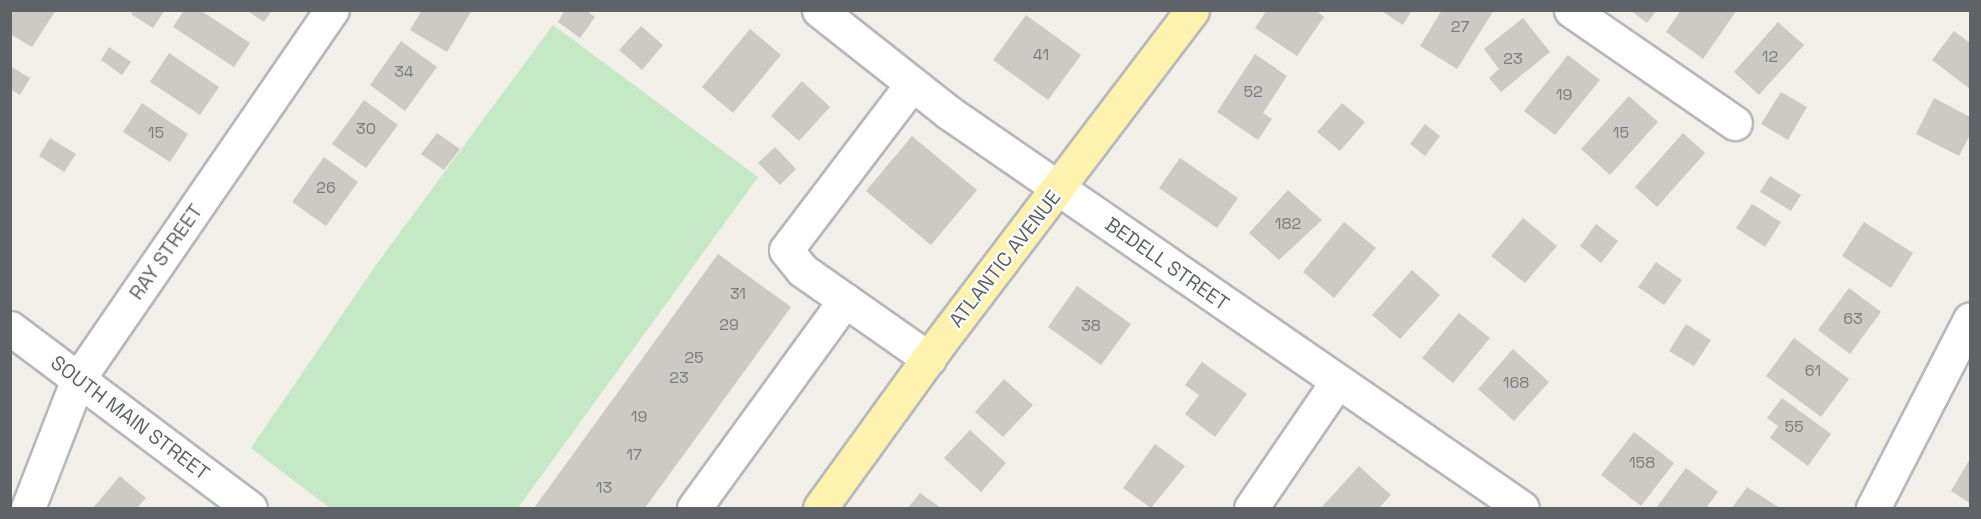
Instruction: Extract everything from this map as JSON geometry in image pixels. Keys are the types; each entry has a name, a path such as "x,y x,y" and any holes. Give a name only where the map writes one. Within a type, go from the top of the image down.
{"main road":[{"name":"ATLANTIC AVENUE","path":"820,508 929,359 1192,10"}],"street":[{"name":"RAY STREET","path":"28,508 78,379 332,10"},
{"name":"BEDELL STREET","path":"819,10 912,84 1059,189 1522,508"},
{"path":"1571,10 1735,123"},
{"path":"912,84 786,250 801,270 929,359"},
{"path":"694,508 845,300"},
{"path":"1873,508 1971,319"},
{"name":"SOUTH MAIN STREET","path":"10,328 250,508"},
{"path":"1251,508 1337,382"}],"green space":[{"path":"553,25 758,177 518,508 330,508 251,448 376,265"}],"building":[{"path":"10,10 56,10 32,47 10,34"},
{"path":"134,10 165,10 153,28 131,14"},
{"path":"184,10 200,10 250,43 234,67 173,27"},
{"path":"246,10 272,10 264,22"},
{"path":"422,10 472,10 447,52 410,30"},
{"path":"565,10 586,10 595,17 580,38 558,22"},
{"path":"1267,10 1315,10 1324,17 1297,56 1255,28"},
{"path":"1380,10 1412,10 1403,25"},
{"path":"1442,10 1494,10 1457,69 1420,46"},
{"path":"1630,10 1657,10 1647,23"},
{"path":"1681,10 1737,10 1703,59 1666,32"},
{"path":"1026,15 1081,55 1048,100 993,60"},
{"path":"1523,18 1550,52 1501,92 1489,78 1499,69 1484,49"},
{"path":"1778,22 1804,45 1759,95 1734,72"},
{"path":"641,26 663,45 642,70 619,50"},
{"path":"750,29 781,55 733,113 702,87"},
{"path":"1954,31 1970,43 1970,89 1932,60"},
{"path":"401,41 437,67 405,111 370,85"},
{"path":"109,47 131,62 122,75 101,60"},
{"path":"169,53 219,87 200,115 150,82"},
{"path":"1255,54 1287,76 1263,113 1272,119 1258,140 1217,112"},
{"path":"1568,55 1600,80 1555,135 1524,111"},
{"path":"10,66 30,78 20,95 10,89"},
{"path":"802,81 830,107 799,141 771,116"},
{"path":"1781,92 1807,107 1788,140 1761,124"},
{"path":"1629,96 1658,122 1610,175 1581,149"},
{"path":"1934,98 1970,117 1970,135 1959,156 1916,134"},
{"path":"364,100 398,125 366,168 332,144"},
{"path":"142,103 188,134 170,162 123,132"},
{"path":"1342,103 1365,122 1340,151 1317,132"},
{"path":"1425,124 1440,136 1425,156 1410,144"},
{"path":"437,133 460,149 444,170 421,154"},
{"path":"1683,133 1705,153 1657,207 1635,187"},
{"path":"912,136 977,190 931,245 866,191"},
{"path":"50,138 76,154 64,172 39,156"},
{"path":"775,147 796,169 780,185 758,163"},
{"path":"324,157 358,182 326,226 292,202"},
{"path":"1180,158 1238,198 1217,228 1159,188"},
{"path":"1770,176 1801,195 1791,211 1760,192"},
{"path":"1288,190 1322,220 1279,260 1249,233"},
{"path":"1752,204 1781,222 1765,247 1736,228"},
{"path":"1523,218 1557,246 1525,283 1491,256"},
{"path":"1344,222 1376,248 1334,298 1303,272"},
{"path":"1864,222 1913,253 1891,288 1842,256"},
{"path":"1596,224 1618,241 1601,263 1580,246"},
{"path":"718,254 791,307 645,508 534,508"},
{"path":"1656,262 1682,280 1664,305 1638,287"},
{"path":"1412,270 1440,295 1400,339 1372,315"},
{"path":"1077,286 1131,324 1101,365 1048,327"},
{"path":"1849,288 1881,312 1850,354 1818,330"},
{"path":"1459,313 1490,338 1453,383 1422,358"},
{"path":"1686,324 1711,340 1694,366 1669,351"},
{"path":"1794,338 1849,379 1821,417 1766,376"},
{"path":"1513,349 1549,382 1514,421 1478,389"},
{"path":"1202,362 1247,394 1215,437 1185,414 1199,395 1185,385"},
{"path":"1004,379 1033,405 1003,437 975,412"},
{"path":"1782,398 1831,434 1808,466 1770,438 1778,426 1767,418"},
{"path":"970,430 1006,463 981,492 944,458"},
{"path":"1634,432 1674,463 1641,506 1601,475"},
{"path":"1155,444 1185,466 1151,508 1123,488"},
{"path":"1970,459 1970,503 1951,491"},
{"path":"1359,466 1391,495 1379,508 1321,508"},
{"path":"1686,468 1718,492 1706,508 1656,508"},
{"path":"120,476 146,498 137,508 93,508"},
{"path":"1747,487 1780,508 1732,508"},
{"path":"920,493 941,508 908,508"}]}
